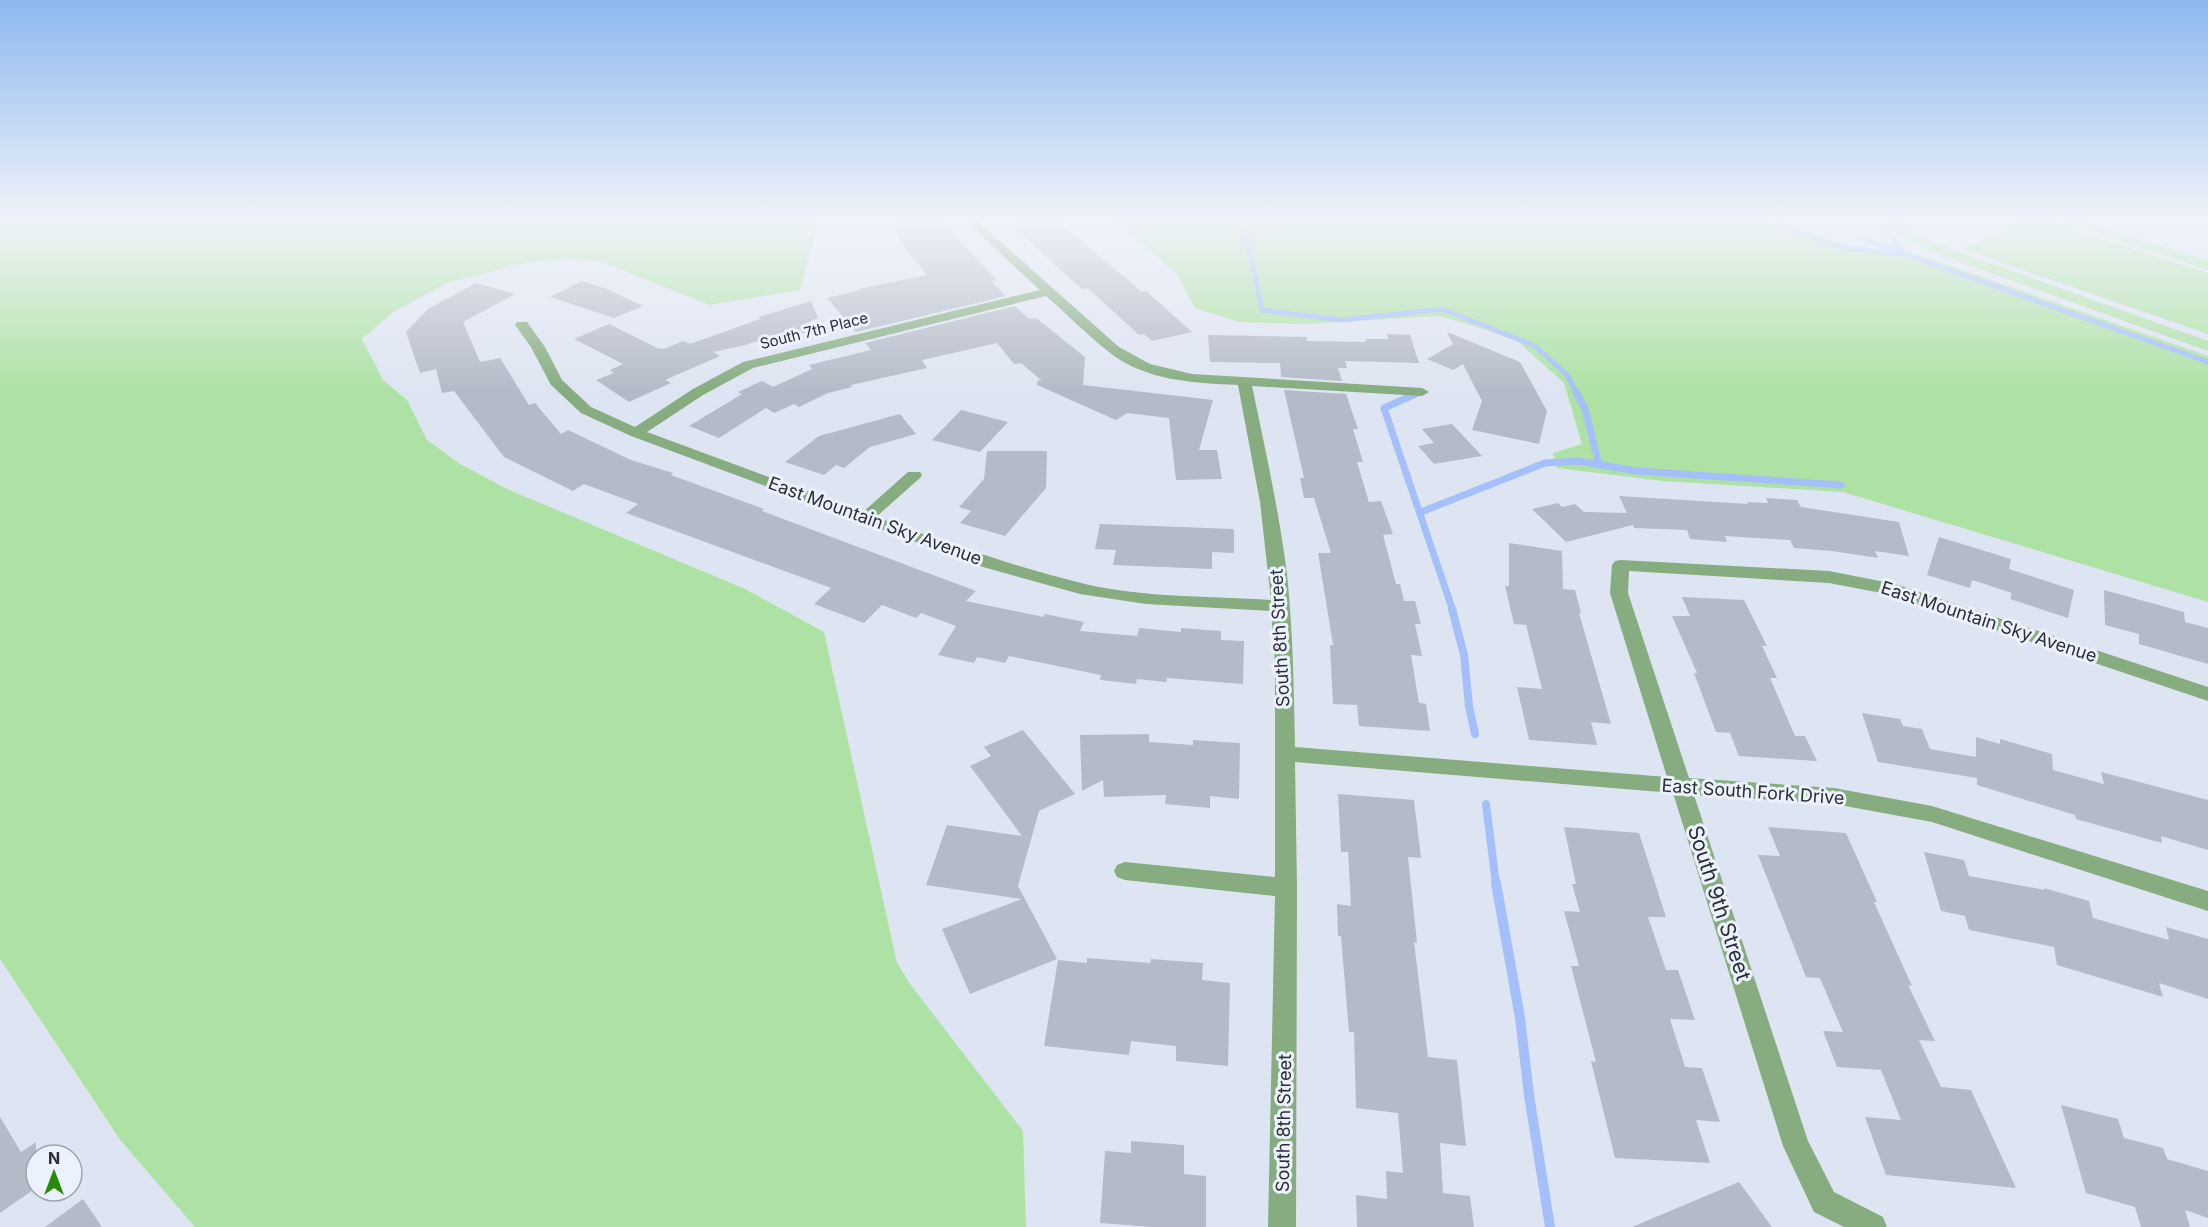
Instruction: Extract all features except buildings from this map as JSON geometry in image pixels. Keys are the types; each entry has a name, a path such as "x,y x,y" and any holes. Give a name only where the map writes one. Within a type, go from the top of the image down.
{"street":[{"path":"1035,277 1114,350 1134,364 1165,374 1205,380 1422,392"},
{"name":"South 7th Place","path":"636,433 698,392 748,365 788,353 1050,291"},
{"name":"East Mountain Sky Avenue","path":"522,325 538,347 556,382 586,410 636,433 865,519 989,563 1086,591 1146,598 1280,606"},
{"name":"South 8th Street","path":"1244,381 1268,502 1280,606 1286,888 1282,1227"},
{"path":"865,519 914,475"},
{"name":"East Mountain Sky Avenue","path":"1621,565 1829,577 1895,590 2208,694"},
{"name":"South 9th Street","path":"1621,565 1619,593 1683,786 1796,1146 1824,1202 1873,1227"},
{"name":"East South Fork Drive","path":"1284,754 1834,796 1932,814 2208,902"},
{"path":"1125,871 1286,888"}],"green space":[{"path":"0,277 469,277 447,283 393,312 362,339 383,380 407,400 427,440 460,464 507,489 745,589 824,632 897,963 910,984 1023,1131 1026,1227 195,1227 121,1141 0,959"},
{"path":"640,277 803,277 800,290 709,305"},
{"path":"1179,277 1983,277 2208,356 2208,602 1843,492 1663,481 1557,468 1553,453 1582,444 1564,383 1514,338 1439,316 1307,324 1239,322 1195,308"},
{"path":"2004,277 2031,277 2208,341 2208,351"},
{"path":"2044,277 2208,277 2208,334"}],"waterway":[{"path":"1255,277 1262,310 1342,320 1442,309 1535,346 1566,374 1577,393"},
{"path":"1970,277 2208,362"},
{"path":"1417,393 1420,392 1384,408 1453,611"},
{"path":"1576,392 1585,409 1599,465"},
{"path":"1421,512 1545,463 1578,461 1599,465"},
{"path":"1599,465 1637,471 1841,485"},
{"path":"1452,609 1464,655 1469,706 1475,734"},
{"path":"1486,804 1496,884"},
{"path":"1496,883 1520,1018 1529,1095 1550,1227"}]}
